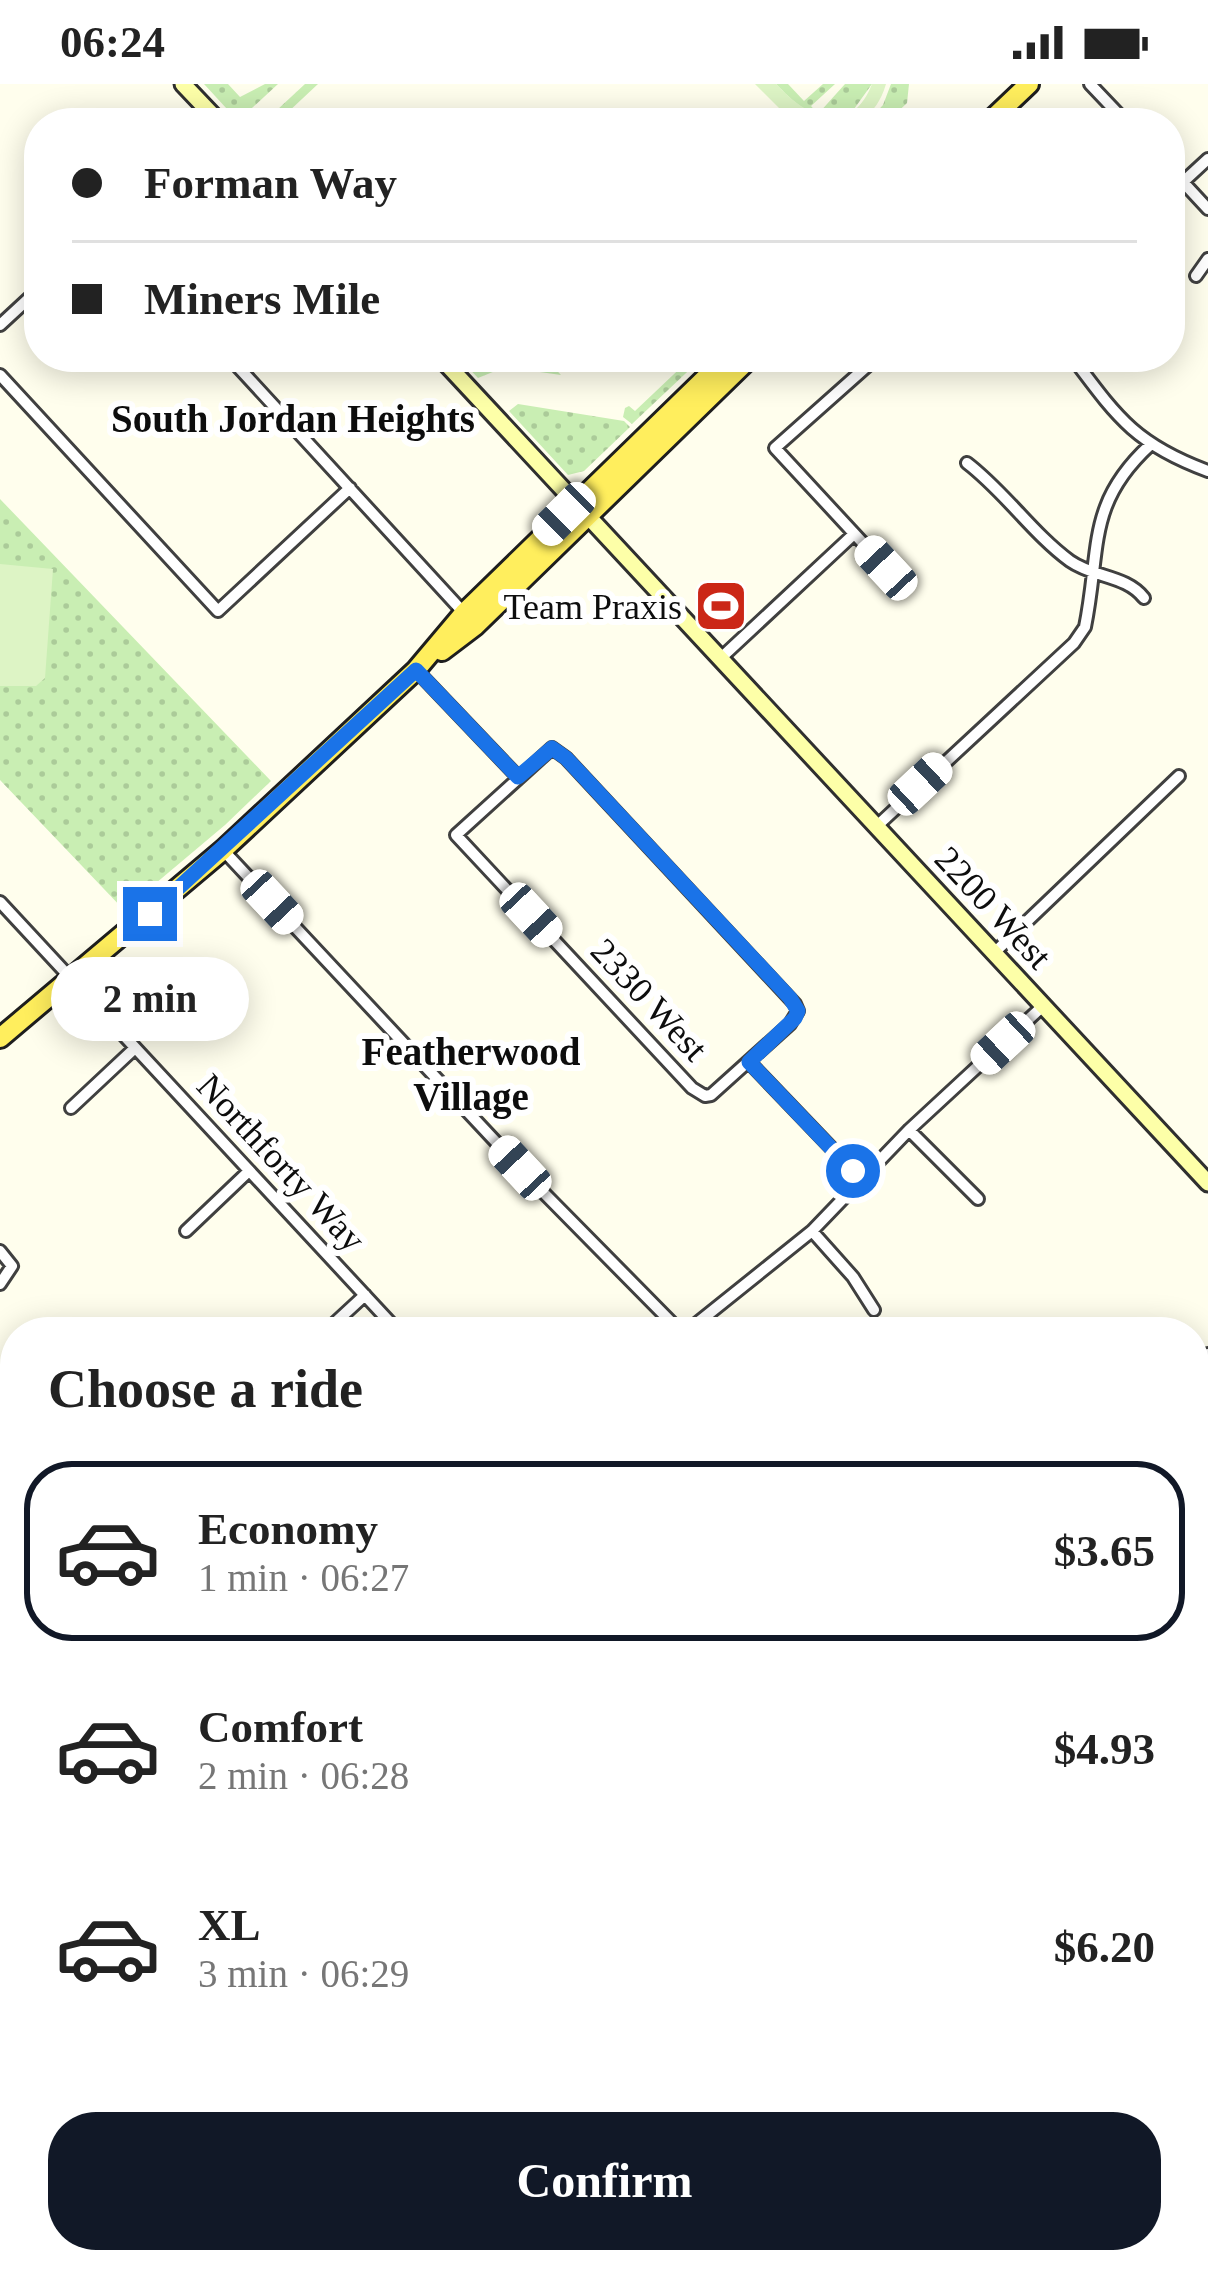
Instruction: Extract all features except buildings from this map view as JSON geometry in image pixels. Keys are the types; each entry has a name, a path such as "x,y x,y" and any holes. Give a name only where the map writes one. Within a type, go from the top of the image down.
{"main road":[{"path":"1004,108 1029,84"},
{"path":"583,508 711,372"},
{"path":"416,670 476,626 504,586 583,508 734,372"},
{"path":"0,1038 224,850 416,670 464,613 504,586"}],"street":[{"path":"184,84 206,108"},
{"path":"1090,84 1110,108"},
{"path":"1185,180 1208,159"},
{"path":"1185,184 1207,208"},
{"path":"1196,276 1208,259"},
{"path":"0,325 24,303"},
{"path":"244,372 464,613"},
{"name":"2200 West","path":"454,372 1208,1183"},
{"path":"860,372 775,448 886,568"},
{"path":"1083,372 1108,407 1150,445 1208,471"},
{"path":"0,375 218,610 350,488"},
{"path":"878,825 1074,643 1085,627 1110,490 1150,445"},
{"path":"967,463 1065,557 1095,574 1133,585 1144,598"},
{"path":"722,657 854,534"},
{"path":"416,670 518,777 552,748 798,1011 749,1062 862,1180"},
{"path":"994,952 1179,776"},
{"name":"2330 West","path":"518,777 456,835 692,1088 704,1096 717,1091 749,1062"},
{"path":"224,850 538,1187 668,1317"},
{"name":"Northforty Way","path":"2,909 385,1317"},
{"path":"702,1317 812,1231 909,1130 1044,1005"},
{"path":"71,1108 135,1048"},
{"path":"909,1130 978,1199"},
{"path":"186,1231 249,1171"},
{"path":"812,1231 853,1277 874,1310"},
{"path":"0,1251 12,1266 0,1284"},
{"path":"341,1317 364,1295"}],"green space":[{"path":"204,84 228,84 240,97 265,84 278,84 252,108 226,108"},
{"path":"305,84 318,84 292,108 279,108"},
{"path":"755,84 776,84 805,108 779,108"},
{"path":"776,84 788,84 804,101 823,84 835,84 813,108 802,107"},
{"path":"845,84 872,84 855,108 823,108"},
{"path":"872,84 886,84 873,108 856,108"},
{"path":"891,84 909,84 902,108 880,108"},
{"path":"676,372 687,372 632,424 623,417 629,406 635,411"},
{"path":"518,404 624,421 630,427 584,471 568,475 509,411"},
{"path":"0,499 271,781 124,910 0,780"},
{"path":"0,564 53,569 45,678 36,686 0,686"}],"place":[{"name":"Team Praxis","path":"721,606"}],"district":[{"name":"South Jordan Heights","path":"293,418"},
{"name":"Featherwood Village","path":"471,1074"}],"route":[{"path":"150,914 416,670 518,777 552,748 566,758 790,998 798,1011 795,1018 749,1062 853,1171"}]}
